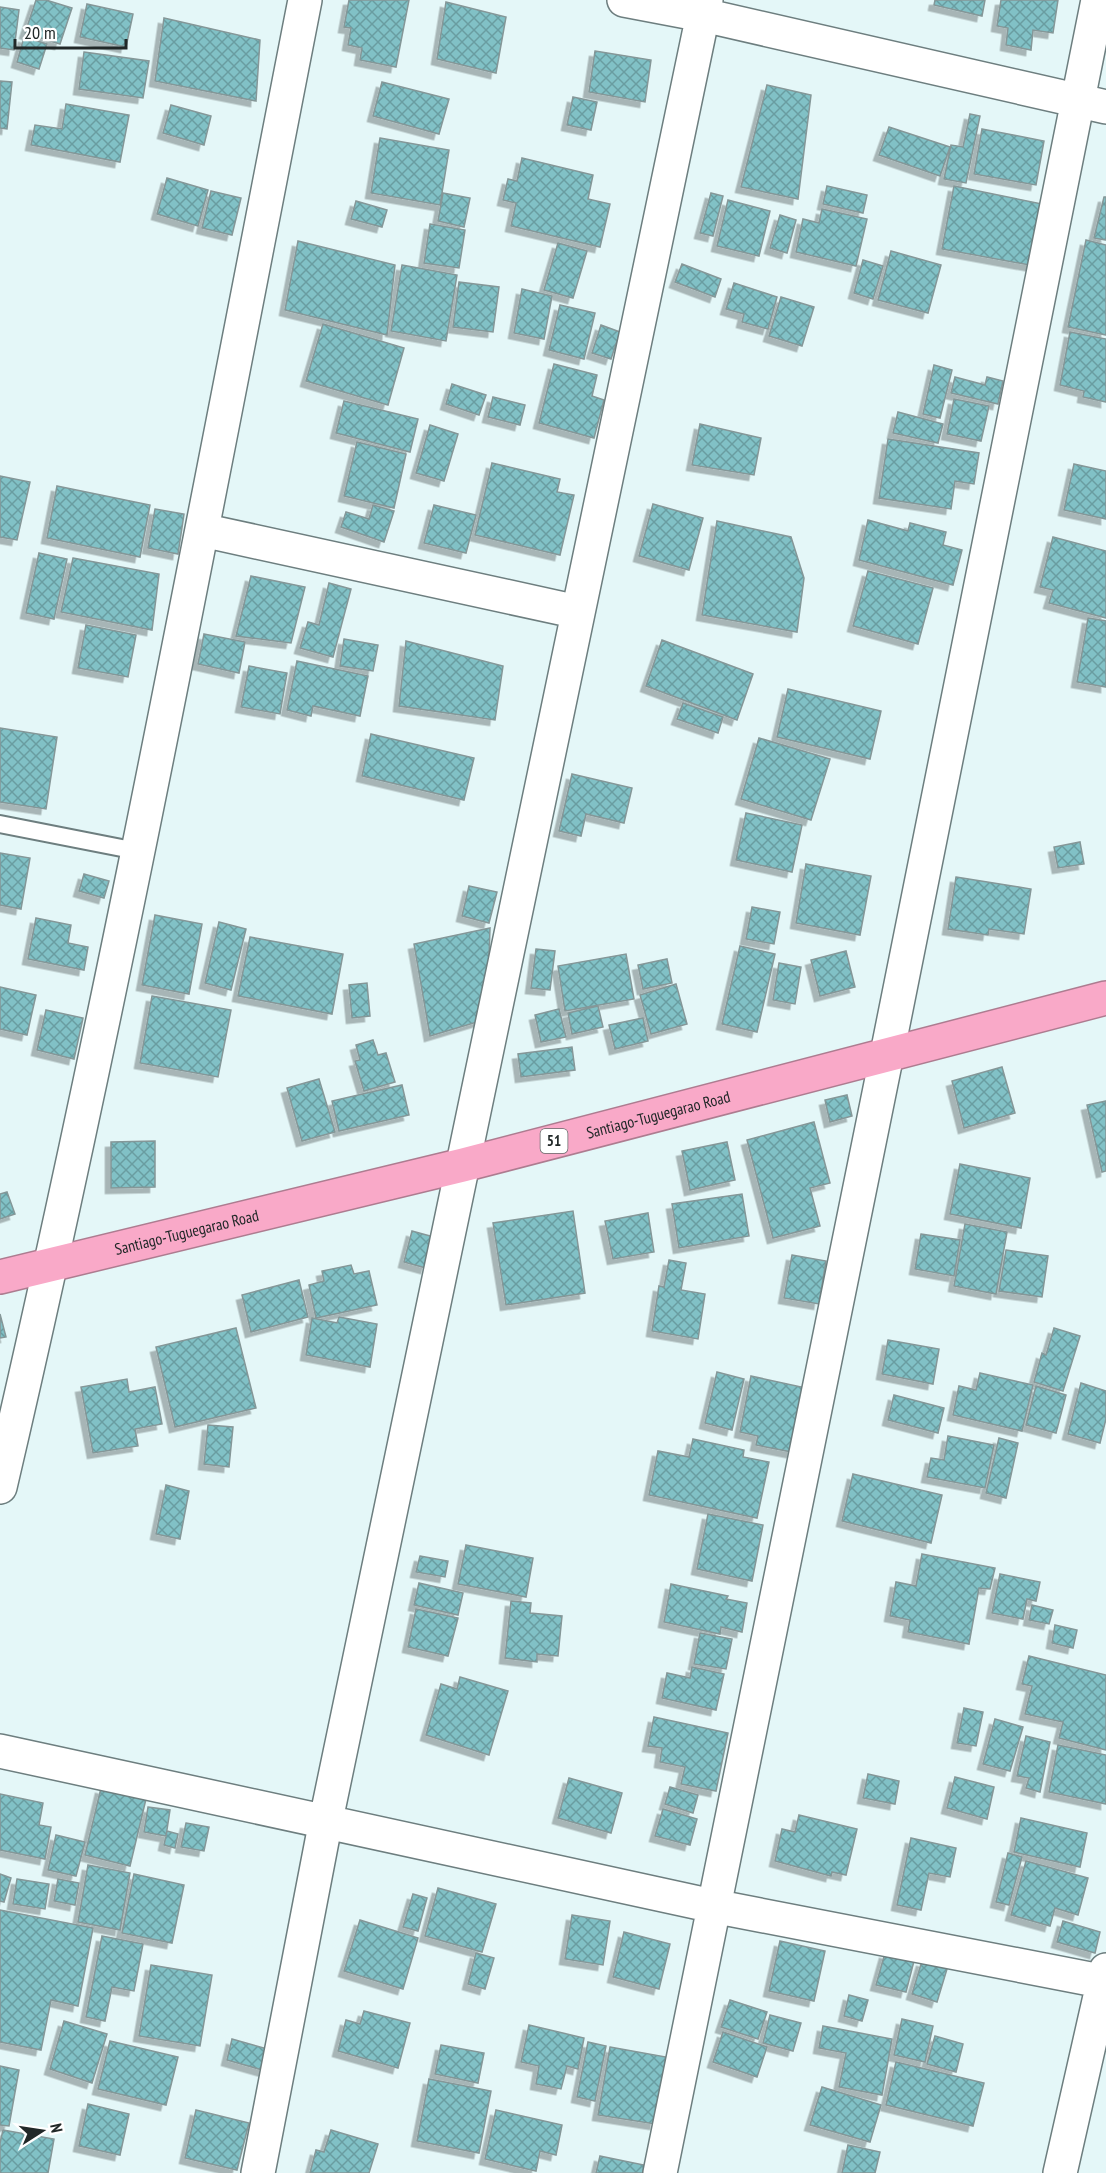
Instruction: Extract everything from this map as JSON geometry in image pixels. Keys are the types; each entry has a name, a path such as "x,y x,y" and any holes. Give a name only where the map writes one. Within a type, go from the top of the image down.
{"highway":[{"name":"Santiago-Tuguegarao Road","path":"0,1277 463,1165 1106,998"}],"street":[{"path":"0,1487 52,1263 137,851 305,0"},
{"path":"624,0 704,7 1091,104"},
{"path":"660,2173 887,1054 1091,104 1098,0"},
{"path":"258,2173 326,1820 704,7"},
{"path":"201,530 578,612"},
{"path":"0,1751 326,1820 713,1906 1105,1978 1060,2173"}],"lane":[{"path":"0,824 137,851"}],"building":[{"path":"36,0 46,0 72,8 60,44 25,33"},
{"path":"349,0 409,0 396,67 360,60 362,48 348,45 351,28 344,27"},
{"path":"935,0 985,0 982,16 934,5"},
{"path":"1001,0 1058,0 1053,33 1033,30 1031,50 1006,45 1008,28 997,26"},
{"path":"446,2 506,17 496,73 437,59"},
{"path":"87,4 133,14 126,47 80,37"},
{"path":"0,7 19,10 14,50 0,48"},
{"path":"164,18 260,40 256,101 155,81"},
{"path":"24,37 47,44 39,69 17,62"},
{"path":"595,51 651,60 645,102 589,92"},
{"path":"84,52 149,61 143,98 79,89"},
{"path":"0,81 12,82 7,129 0,128"},
{"path":"382,82 449,99 439,134 373,116"},
{"path":"767,85 811,95 798,199 741,187"},
{"path":"573,97 597,102 591,130 567,125"},
{"path":"66,104 129,115 120,162 31,145 35,125 62,129"},
{"path":"171,105 211,116 204,145 163,133"},
{"path":"970,114 980,116 966,183 944,179 951,145 963,147"},
{"path":"889,127 950,147 940,176 879,155"},
{"path":"982,129 1044,141 1036,185 974,174"},
{"path":"380,138 449,150 440,205 371,193"},
{"path":"522,158 593,175 588,199 610,204 600,247 511,226 516,203 503,200 508,179 517,181"},
{"path":"167,178 208,190 198,226 157,214"},
{"path":"827,186 867,195 863,213 823,204"},
{"path":"954,186 1047,205 1035,266 942,249"},
{"path":"211,191 241,198 232,235 202,228"},
{"path":"443,193 470,198 464,227 438,221"},
{"path":"711,193 723,196 713,236 700,233"},
{"path":"1104,197 1106,197 1106,240 1094,238"},
{"path":"728,200 770,211 759,256 717,246"},
{"path":"356,201 387,210 382,227 351,219"},
{"path":"822,209 867,219 856,266 796,252 803,219 819,223"},
{"path":"780,215 796,220 787,253 770,248"},
{"path":"430,224 465,230 459,268 424,263"},
{"path":"1086,240 1106,245 1106,335 1068,327"},
{"path":"298,241 395,265 387,335 285,310"},
{"path":"558,243 587,251 573,298 544,290"},
{"path":"891,251 941,265 928,313 878,300"},
{"path":"863,260 883,266 873,299 854,293"},
{"path":"682,264 721,279 715,297 675,282"},
{"path":"402,265 457,275 446,341 391,331"},
{"path":"459,282 499,287 493,332 453,327"},
{"path":"734,283 777,297 768,329 742,322 744,314 726,309"},
{"path":"522,289 552,296 544,339 514,333"},
{"path":"781,297 814,307 802,346 769,336"},
{"path":"560,305 595,313 584,359 549,350"},
{"path":"323,324 404,348 388,405 306,381"},
{"path":"601,325 620,332 611,359 592,353"},
{"path":"1070,332 1106,339 1106,402 1083,397 1084,391 1060,385"},
{"path":"554,364 597,375 592,396 604,400 594,438 539,423"},
{"path":"934,365 952,370 940,418 923,414"},
{"path":"955,377 985,385 987,377 1003,381 998,404 951,393"},
{"path":"452,384 486,395 479,415 446,404"},
{"path":"493,397 525,405 520,425 488,417"},
{"path":"954,399 989,406 981,441 947,434"},
{"path":"344,401 418,419 410,452 336,433"},
{"path":"898,412 943,424 938,443 893,433"},
{"path":"700,424 761,438 754,475 692,465"},
{"path":"430,425 458,434 444,481 416,473"},
{"path":"888,439 979,453 974,484 955,481 951,509 879,498"},
{"path":"357,442 406,454 394,508 344,496"},
{"path":"492,463 560,479 557,492 574,495 560,555 475,535"},
{"path":"1074,464 1106,471 1106,519 1064,510"},
{"path":"0,476 30,482 17,540 0,537"},
{"path":"57,486 150,505 140,557 47,538"},
{"path":"653,504 703,518 689,570 639,556"},
{"path":"373,505 394,511 384,542 341,527 346,512 369,519"},
{"path":"434,505 476,515 466,553 424,543"},
{"path":"155,509 184,514 178,554 148,548"},
{"path":"868,520 908,531 910,523 946,532 943,545 962,550 953,585 859,560"},
{"path":"717,521 791,537 804,578 797,632 702,615"},
{"path":"1053,537 1106,551 1106,618 1049,603 1053,590 1040,587"},
{"path":"39,553 67,559 54,619 26,613"},
{"path":"73,558 159,574 152,630 61,612"},
{"path":"868,571 933,588 918,644 853,626"},
{"path":"251,576 305,587 291,643 236,636"},
{"path":"329,583 351,589 333,657 300,648 308,622 319,625"},
{"path":"1088,618 1106,621 1106,687 1077,682"},
{"path":"86,625 136,635 128,677 78,668"},
{"path":"204,634 245,642 239,673 198,664"},
{"path":"344,639 378,645 373,671 340,666"},
{"path":"662,640 753,674 737,720 646,686"},
{"path":"406,641 503,666 495,720 399,706"},
{"path":"297,661 368,676 360,716 313,706 311,716 287,710"},
{"path":"249,666 287,673 280,714 241,707"},
{"path":"788,689 881,711 870,759 777,737"},
{"path":"683,703 723,717 718,733 677,719"},
{"path":"0,728 57,737 46,809 0,802"},
{"path":"371,734 474,758 464,800 362,776"},
{"path":"759,738 830,759 811,820 741,799"},
{"path":"572,774 632,788 624,823 586,814 581,836 559,831"},
{"path":"746,813 802,825 792,872 736,860"},
{"path":"1080,842 1084,864 1058,868 1054,847"},
{"path":"0,853 30,858 21,909 0,905"},
{"path":"806,864 871,876 860,935 796,923"},
{"path":"84,874 109,881 104,898 79,891"},
{"path":"956,877 1031,889 1024,934 989,929 988,935 948,929"},
{"path":"469,886 497,892 489,923 462,916"},
{"path":"752,907 780,912 774,944 746,939"},
{"path":"155,915 202,924 189,994 142,985"},
{"path":"36,918 71,925 68,943 88,947 84,970 28,959"},
{"path":"219,922 246,929 231,990 205,983"},
{"path":"490,928 487,1019 430,1036 414,944"},
{"path":"250,937 343,954 332,1014 238,996"},
{"path":"740,946 775,954 757,1032 722,1024"},
{"path":"536,949 555,951 550,990 531,988"},
{"path":"846,951 855,987 820,996 811,960"},
{"path":"626,954 634,999 565,1011 558,966"},
{"path":"667,959 672,983 643,989 638,965"},
{"path":"779,963 801,967 795,1004 773,1000"},
{"path":"367,983 370,1016 352,1018 349,985"},
{"path":"676,984 687,1024 651,1034 640,995"},
{"path":"0,987 36,995 27,1035 0,1029"},
{"path":"152,996 231,1010 218,1077 140,1063"},
{"path":"598,1006 603,1027 572,1034 568,1013"},
{"path":"559,1009 566,1037 541,1042 535,1015"},
{"path":"46,1010 83,1018 74,1059 37,1050"},
{"path":"643,1018 648,1041 615,1049 609,1025"},
{"path":"373,1040 378,1055 386,1053 395,1082 364,1091 355,1061 360,1060 356,1045"},
{"path":"572,1047 575,1070 521,1077 518,1054"},
{"path":"1002,1067 1015,1113 964,1128 952,1081"},
{"path":"319,1079 335,1132 302,1141 287,1088"},
{"path":"402,1085 409,1115 339,1131 332,1101"},
{"path":"847,1095 852,1116 830,1122 825,1100"},
{"path":"1106,1101 1106,1171 1102,1172 1087,1105"},
{"path":"814,1122 830,1183 810,1188 820,1226 773,1238 747,1140"},
{"path":"155,1141 155,1187 111,1188 111,1142"},
{"path":"727,1142 735,1180 690,1190 682,1151"},
{"path":"960,1164 1030,1178 1021,1228 950,1214"},
{"path":"7,1192 15,1214 0,1219 0,1194"},
{"path":"742,1194 749,1236 679,1248 672,1204"},
{"path":"573,1211 585,1293 506,1305 493,1223"},
{"path":"648,1213 654,1252 613,1259 605,1221"},
{"path":"965,1224 1007,1232 996,1294 954,1286"},
{"path":"412,1231 434,1237 426,1268 404,1262"},
{"path":"921,1234 960,1240 954,1276 915,1269"},
{"path":"1006,1250 1048,1256 1042,1297 999,1291"},
{"path":"792,1255 826,1261 819,1304 784,1298"},
{"path":"669,1260 686,1263 681,1290 705,1294 698,1339 652,1331 659,1286 664,1287"},
{"path":"351,1265 354,1274 369,1271 377,1305 316,1318 309,1285 324,1281 322,1271"},
{"path":"299,1280 308,1317 251,1332 242,1295"},
{"path":"0,1314 6,1337 0,1338"},
{"path":"339,1317 377,1324 370,1367 306,1355 312,1318 337,1323"},
{"path":"236,1328 256,1408 175,1427 156,1347"},
{"path":"1054,1328 1080,1336 1063,1391 1034,1382 1042,1353 1046,1355"},
{"path":"888,1340 939,1349 933,1384 882,1374"},
{"path":"717,1372 744,1379 732,1430 705,1423"},
{"path":"980,1373 1033,1385 1022,1431 953,1415 959,1386 976,1390"},
{"path":"751,1376 806,1388 792,1452 756,1445 758,1436 740,1432"},
{"path":"127,1379 129,1392 155,1387 162,1424 135,1429 138,1446 93,1453 81,1387"},
{"path":"1081,1383 1106,1391 1106,1419 1100,1443 1068,1434"},
{"path":"1036,1386 1066,1395 1056,1433 1026,1425"},
{"path":"894,1395 944,1408 938,1433 888,1420"},
{"path":"208,1425 233,1427 229,1467 204,1464"},
{"path":"948,1436 994,1445 985,1488 927,1477 931,1458 944,1460"},
{"path":"999,1438 1018,1443 1006,1498 986,1493"},
{"path":"693,1439 744,1450 743,1457 769,1462 757,1518 649,1495 658,1451 689,1457"},
{"path":"853,1474 942,1495 931,1543 842,1521"},
{"path":"166,1485 189,1491 180,1539 156,1534"},
{"path":"708,1514 763,1525 752,1581 697,1569"},
{"path":"466,1545 533,1558 526,1597 458,1584"},
{"path":"922,1554 995,1568 990,1589 979,1588 969,1644 908,1632 910,1620 890,1616 896,1582 916,1586"},
{"path":"420,1556 448,1561 445,1577 416,1572"},
{"path":"1000,1574 1040,1582 1036,1601 1027,1599 1023,1619 992,1613"},
{"path":"419,1583 463,1593 458,1615 414,1605"},
{"path":"671,1584 728,1596 726,1599 747,1603 742,1632 721,1627 720,1634 664,1622"},
{"path":"511,1601 531,1603 530,1613 562,1616 558,1656 537,1654 537,1662 505,1658"},
{"path":"1032,1605 1053,1610 1049,1624 1029,1620"},
{"path":"416,1609 458,1618 448,1656 408,1647"},
{"path":"1055,1625 1077,1630 1073,1648 1052,1643"},
{"path":"700,1633 732,1639 726,1669 694,1664"},
{"path":"1029,1656 1106,1675 1106,1750 1059,1738 1063,1722 1025,1714 1032,1686 1022,1684"},
{"path":"692,1667 724,1674 716,1710 662,1698 667,1673 690,1678"},
{"path":"460,1677 508,1691 489,1755 426,1735 441,1684 457,1689"},
{"path":"964,1708 983,1712 976,1746 957,1743"},
{"path":"654,1717 728,1733 716,1791 681,1784 685,1767 660,1762 662,1748 648,1746"},
{"path":"995,1719 1023,1727 1010,1771 983,1764"},
{"path":"1026,1736 1050,1742 1040,1792 1026,1788 1029,1778 1017,1776"},
{"path":"1058,1745 1106,1755 1106,1804 1049,1792"},
{"path":"868,1774 899,1781 895,1804 863,1798"},
{"path":"955,1777 994,1787 987,1819 947,1808"},
{"path":"569,1778 622,1793 611,1833 558,1818"},
{"path":"670,1787 698,1795 693,1813 665,1804"},
{"path":"101,1788 146,1799 130,1866 85,1855"},
{"path":"0,1794 43,1803 39,1825 51,1827 45,1859 0,1850"},
{"path":"148,1807 170,1810 166,1836 144,1832"},
{"path":"663,1809 697,1819 690,1845 655,1836"},
{"path":"799,1815 857,1829 846,1875 832,1872 831,1876 775,1861 782,1829 795,1832"},
{"path":"1021,1818 1087,1833 1080,1867 1014,1852"},
{"path":"186,1823 209,1827 204,1851 181,1847"},
{"path":"167,1831 178,1834 175,1848 164,1845"},
{"path":"56,1835 85,1842 76,1876 48,1870"},
{"path":"911,1838 956,1848 950,1877 929,1873 921,1910 897,1905"},
{"path":"1008,1853 1022,1857 1009,1905 996,1902"},
{"path":"1026,1861 1088,1878 1078,1915 1055,1908 1050,1926 1011,1915"},
{"path":"88,1865 130,1873 120,1930 78,1922"},
{"path":"0,1874 11,1878 4,1902 0,1901"},
{"path":"134,1874 184,1885 172,1943 122,1933"},
{"path":"17,1879 49,1884 45,1909 13,1904"},
{"path":"58,1879 79,1883 75,1905 54,1901"},
{"path":"438,1888 496,1904 482,1952 425,1936"},
{"path":"413,1894 427,1898 418,1931 403,1927"},
{"path":"0,1910 93,1928 78,2006 51,2000 41,2050 0,2042"},
{"path":"572,1915 610,1921 603,1965 565,1959"},
{"path":"360,1920 418,1938 403,1989 344,1971"},
{"path":"1063,1921 1100,1932 1095,1953 1057,1942"},
{"path":"624,1932 670,1944 659,1989 613,1977"},
{"path":"102,1936 143,1944 134,1991 112,1987 105,2021 86,2017"},
{"path":"780,1941 825,1951 814,2001 769,1991"},
{"path":"476,1953 494,1958 485,1989 468,1984"},
{"path":"885,1953 914,1961 906,1992 876,1985"},
{"path":"922,1961 947,1969 937,2002 912,1994"},
{"path":"151,1965 212,1975 200,2046 139,2036"},
{"path":"849,1995 868,2000 862,2021 844,2016"},
{"path":"730,2000 767,2012 758,2039 721,2027"},
{"path":"364,2011 410,2023 398,2068 338,2051 346,2020 360,2024"},
{"path":"770,2015 801,2023 793,2051 763,2043"},
{"path":"902,2019 933,2026 925,2062 894,2055"},
{"path":"64,2021 107,2034 92,2083 50,2069"},
{"path":"529,2025 584,2038 578,2069 567,2066 561,2089 536,2084 539,2066 521,2062"},
{"path":"823,2026 892,2039 882,2095 839,2087 846,2053 819,2048"},
{"path":"723,2032 767,2047 757,2077 713,2062"},
{"path":"935,2036 963,2044 956,2072 927,2064"},
{"path":"232,2039 271,2050 266,2071 227,2060"},
{"path":"110,2041 178,2057 166,2105 98,2089"},
{"path":"588,2042 606,2046 595,2101 577,2097"},
{"path":"441,2045 484,2053 478,2083 435,2074"},
{"path":"610,2047 666,2057 655,2124 598,2115"},
{"path":"896,2062 984,2083 973,2126 886,2105"},
{"path":"0,2066 19,2070 9,2126 0,2125"},
{"path":"429,2079 491,2091 479,2153 417,2141"},
{"path":"822,2087 881,2105 870,2142 810,2125"},
{"path":"88,2104 129,2114 120,2155 79,2146"},
{"path":"196,2110 249,2123 237,2170 185,2158"},
{"path":"496,2110 562,2125 556,2155 540,2151 536,2171 485,2159"},
{"path":"3,2130 54,2139 48,2173 0,2173 0,2143"},
{"path":"331,2130 378,2144 369,2173 310,2173 316,2150 324,2152"},
{"path":"848,2145 880,2152 875,2173 842,2173"},
{"path":"600,2156 644,2165 643,2173 596,2173"}]}
